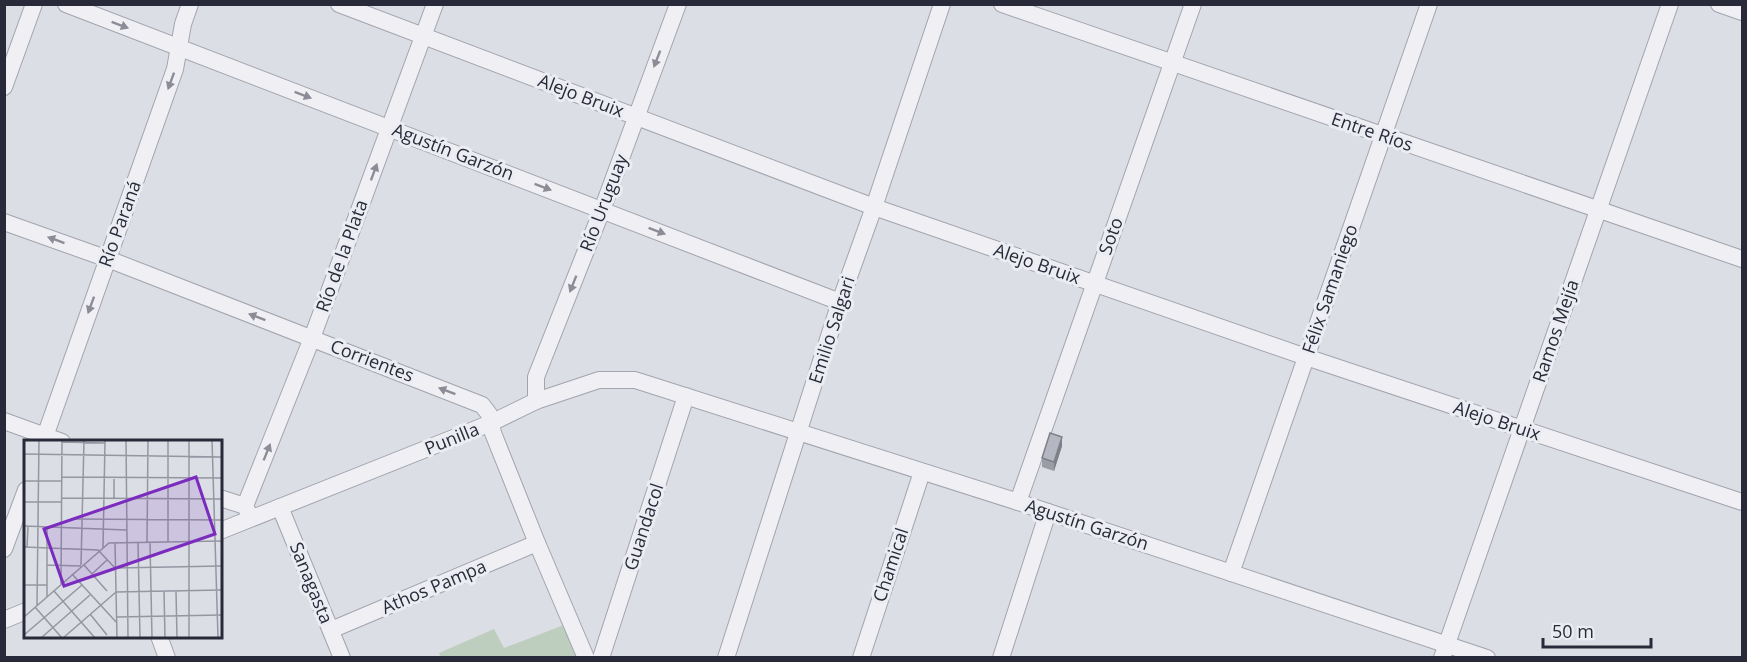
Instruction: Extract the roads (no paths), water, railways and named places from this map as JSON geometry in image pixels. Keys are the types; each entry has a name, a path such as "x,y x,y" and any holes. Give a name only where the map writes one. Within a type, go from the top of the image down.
{"street":[{"path":"4,87 34,4"},
{"name":"Agustín Garzón","path":"66,4 840,302"},
{"name":"Río Paraná","path":"44,438 175,69 183,24 190,4"},
{"name":"Alejo Bruix","path":"339,4 874,207 1306,357 1743,502"},
{"name":"Río de la Plata","path":"248,512 435,4"},
{"name":"Río Uruguay","path":"536,401 536,377 602,210 678,4"},
{"name":"Emilio Salgari","path":"726,657 840,302 942,4"},
{"name":"Entre Ríos","path":"1002,4 1743,259"},
{"name":"Soto","path":"1018,502 1193,4"},
{"name":"Félix Samaniego","path":"1231,573 1430,4"},
{"name":"Ramos Mejía","path":"1444,651 1670,4"},
{"path":"1719,4 1743,12"},
{"name":"Corrientes","path":"4,222 108,259 482,405 489,414 493,433 537,543 600,657"},
{"name":"Punilla","path":"222,530 248,512 280,507 491,423 536,401 599,380 635,380 686,396"},
{"name":"Agustín Garzón","path":"686,396 1231,573 1444,651 1487,657"},
{"name":"Guandacol","path":"600,657 686,396"},
{"path":"4,421 44,438"},
{"name":"Chamical","path":"861,657 922,472"},
{"path":"4,549 24,495"},
{"path":"222,499 248,512"},
{"name":"Sanagasta","path":"280,507 342,657"},
{"path":"1001,657 1048,512"},
{"name":"Athos Pampa","path":"331,630 537,543"},
{"path":"4,620 24,612"},
{"path":"160,638 167,657"}]}
